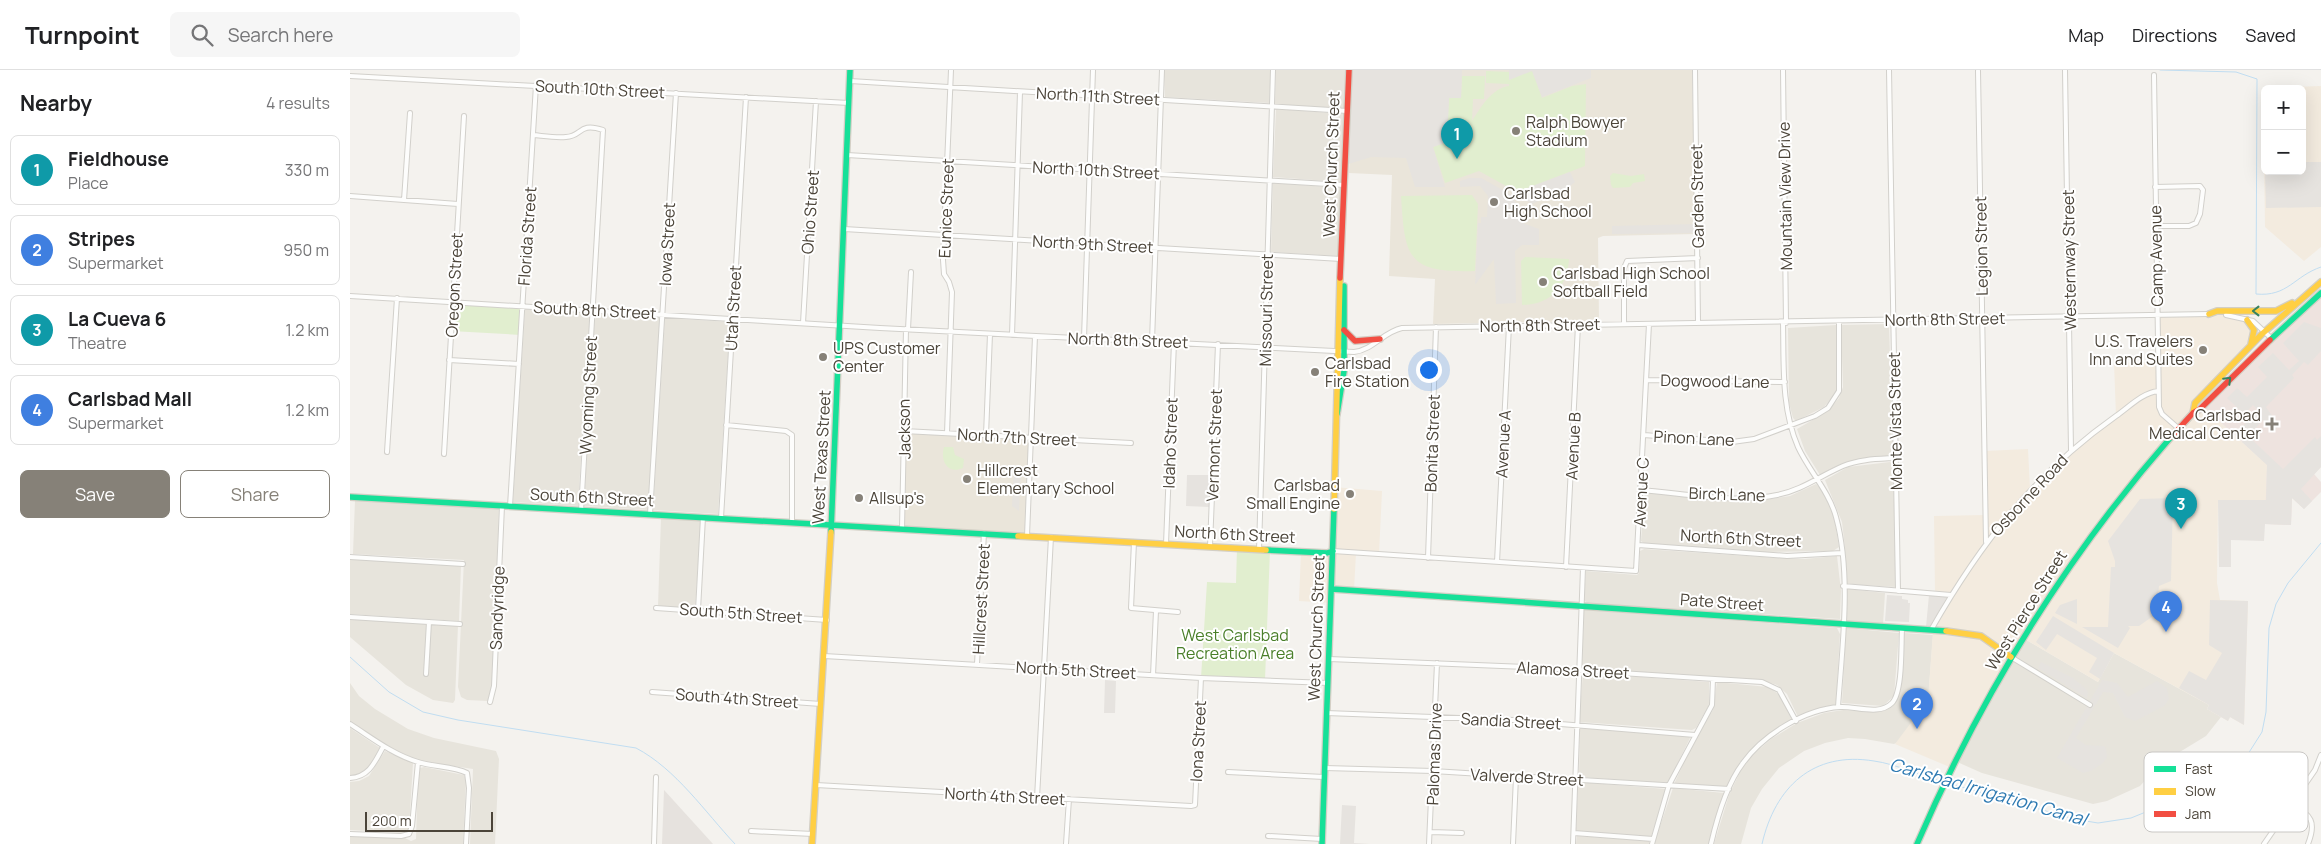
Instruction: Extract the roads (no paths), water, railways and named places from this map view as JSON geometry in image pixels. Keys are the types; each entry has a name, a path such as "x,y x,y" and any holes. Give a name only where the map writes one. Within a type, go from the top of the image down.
{"main road":[{"name":"West Texas Street","path":"812,844 832,523 850,70"},
{"name":"West Church Street","path":"1322,841 1337,414 1340,407 1342,259 1349,70"},
{"name":"West Church Street","path":"1340,352 1343,328 1344,267 1342,259"},
{"name":"West Pierce Street","path":"2192,413 2196,403 2250,345 2321,282"},
{"path":"2316,287 2321,293"},
{"name":"West Pierce Street","path":"1917,844 1948,775 2011,657 2076,557 2131,484 2178,428 2192,413 2200,409 2269,340 2321,293"},
{"path":"2209,314 2216,311 2276,311 2300,299"},
{"path":"2247,320 2254,330 2250,345"},
{"path":"1343,328 1353,342 1363,343 1380,338"},
{"name":"South 6th Street","path":"350,497 704,518 832,523"},
{"name":"North 6th Street","path":"832,523 1259,550 1333,552"},
{"name":"Pate Street","path":"1332,588 1974,634 2011,657"}],"street":[{"name":"Eunice Street","path":"947,433 952,289 944,274 944,236 951,70"},
{"path":"1084,338 1093,70"},
{"path":"1152,341 1162,70"},
{"name":"Missouri Street","path":"1259,550 1266,254 1273,70"},
{"name":"Garden Street","path":"1695,70 1698,323"},
{"name":"Mountain View Drive","path":"1783,70 1786,400 1791,426 1802,453 1835,513 1842,553 1843,586"},
{"name":"Monte Vista Street","path":"1889,70 1898,591"},
{"name":"Westernway Street","path":"2066,70 2071,450"},
{"name":"Legion Street","path":"1978,71 1986,542"},
{"name":"Camp Avenue","path":"2154,75 2158,391 2162,414 2178,428"},
{"name":"South 10th Street","path":"350,76 849,103"},
{"name":"North 11th Street","path":"850,81 1347,111"},
{"name":"Florida Street","path":"510,506 536,85"},
{"path":"1012,335 1020,92"},
{"name":"Iowa Street","path":"650,514 676,93"},
{"name":"Utah Street","path":"720,518 746,97"},
{"name":"Ohio Street","path":"803,323 816,101"},
{"path":"404,200 410,114"},
{"name":"Oregon Street","path":"444,454 464,116"},
{"name":"Wyoming Street","path":"533,135 568,137 585,127 591,126 603,130 581,511"},
{"name":"North 10th Street","path":"847,155 1344,185"},
{"path":"2155,187 2203,187 2200,214 2196,223 2189,226 2156,226"},
{"path":"350,196 458,204"},
{"name":"North 9th Street","path":"844,230 1342,259"},
{"path":"1624,324 1624,268 1627,261 1698,258"},
{"name":"Jackson","path":"902,528 906,437 904,431 907,329 911,272"},
{"name":"South 8th Street","path":"350,296 840,325"},
{"path":"387,452 397,298"},
{"name":"North 8th Street","path":"840,325 1340,352 1361,351 1380,338 1402,328 1785,323 2209,314 2229,315 2256,323 2269,340"},
{"name":"Pinon Lane","path":"1644,435 1739,442 1764,436 1824,411 1838,396 1840,379 1838,321"},
{"name":"Avenue C","path":"1636,571 1650,324"},
{"name":"Avenue B","path":"1566,567 1578,325"},
{"name":"Avenue A","path":"1497,562 1509,326"},
{"name":"Bonita Street","path":"1428,558 1436,327"},
{"path":"986,435 990,334"},
{"path":"1027,536 1034,336"},
{"name":"Idaho Street","path":"1166,544 1174,342"},
{"name":"Vermont Street","path":"1210,546 1218,344"},
{"path":"449,360 519,364"},
{"name":"Dogwood Lane","path":"1646,380 1785,382"},
{"name":"Osborne Road","path":"1931,630 1951,595 1986,542 2030,490 2071,450 2145,395 2158,391"},
{"path":"726,425 786,431 792,436 792,521"},
{"name":"North 7th Street","path":"904,431 1131,444"},
{"name":"Birch Lane","path":"1640,490 1768,497 1799,489 1844,466 1858,462 1895,458"},
{"name":"Sandyridge","path":"490,702 494,686 502,506"},
{"path":"698,610 704,518"},
{"name":"Hillcrest Street","path":"977,664 984,533"},
{"path":"1037,798 1051,537"},
{"path":"1134,542 1130,607 1178,612"},
{"name":"North 6th Street","path":"1638,545 1787,556 1842,553"},
{"name":"North 6th Street","path":"1333,552 1636,571"},
{"path":"350,557 463,564"},
{"path":"1573,844 1582,568"},
{"path":"1838,707 1843,624 1843,586 1951,595"},
{"name":"South 5th Street","path":"656,608 827,620"},
{"path":"1153,675 1156,611"},
{"path":"350,618 460,624"},
{"path":"426,674 429,622"},
{"path":"1711,844 1729,789 1739,768 1750,754 1773,735 1796,721 1838,707 1876,710 1884,709 1893,702 1898,686 1902,629"},
{"name":"North 5th Street","path":"824,656 1201,678 1328,683"},
{"name":"Pate Street","path":"2011,657 2090,705"},
{"name":"Alamosa Street","path":"1329,659 1579,670 1762,682 1772,685 1784,698 1796,721"},
{"name":"Palomas Drive","path":"1429,844 1437,663"},
{"name":"Iona Street","path":"1194,805 1201,678"},
{"path":"1574,833 1653,842 1669,785 1712,705 1713,680"},
{"name":"South 4th Street","path":"652,692 821,704"},
{"name":"Sandia Street","path":"1326,713 1577,725 1695,734"},
{"path":"350,724 383,747 418,762 467,773 469,788 466,844"},
{"path":"350,778 362,776 370,770 383,747"},
{"path":"2308,780 2315,770 2321,755"},
{"path":"350,834 408,835 412,826 418,762"},
{"name":"Valverde Street","path":"1325,768 1432,772 1729,789"},
{"path":"1228,772 1324,777"},
{"path":"654,844 656,777"},
{"path":"1513,844 1516,777"},
{"name":"North 4th Street","path":"816,785 1194,805"},
{"path":"1066,844 1069,799"},
{"path":"2308,816 2312,822 2312,831 2308,844"},
{"path":"751,831 813,834"},
{"path":"1431,832 1462,833"},
{"path":"2264,844 2272,832"},
{"path":"1268,836 1322,841"}],"waterway":[{"path":"2160,70 2236,72 2257,79 2256,294 2267,294 2284,289 2304,275 2321,267"},
{"name":"Carlsbad Irrigation Canal","path":"2249,752 2262,732 2266,712 2269,628 2276,604 2288,583 2321,543"},
{"name":"Carlsbad Irrigation Canal","path":"350,657 389,692 423,712 458,720 636,748 651,757 677,779 735,844"},
{"name":"Carlsbad Irrigation Canal","path":"1762,844 1776,806 1787,790 1800,777 1815,768 1833,762 1852,759 1874,761 1940,781"},
{"name":"Carlsbad Irrigation Canal","path":"1948,783 2074,819 2098,823 2131,818 2144,813"}],"place":[{"name":"Ralph Bowyer Stadium","path":"1516,131"},
{"name":"Fieldhouse","path":"1457,159"},
{"name":"Carlsbad High School","path":"1494,202"},
{"name":"Carlsbad High School Softball Field","path":"1543,282"},
{"name":"U.S. Travelers Inn and Suites","path":"2203,350"},
{"name":"UPS Customer Center","path":"823,357"},
{"name":"Carlsbad Fire Station","path":"1315,372"},
{"name":"Carlsbad Medical Center","path":"2272,424"},
{"name":"Hillcrest Elementary School","path":"967,479"},
{"name":"Carlsbad Small Engine","path":"1350,494"},
{"name":"Allsup's","path":"859,498"},
{"name":"La Cueva 6","path":"2181,529"},
{"name":"Carlsbad Mall","path":"2166,632"},
{"name":"Stripes","path":"1917,729"}],"park label":[{"name":"West Carlsbad Recreation Area","path":"1235,644"}]}
